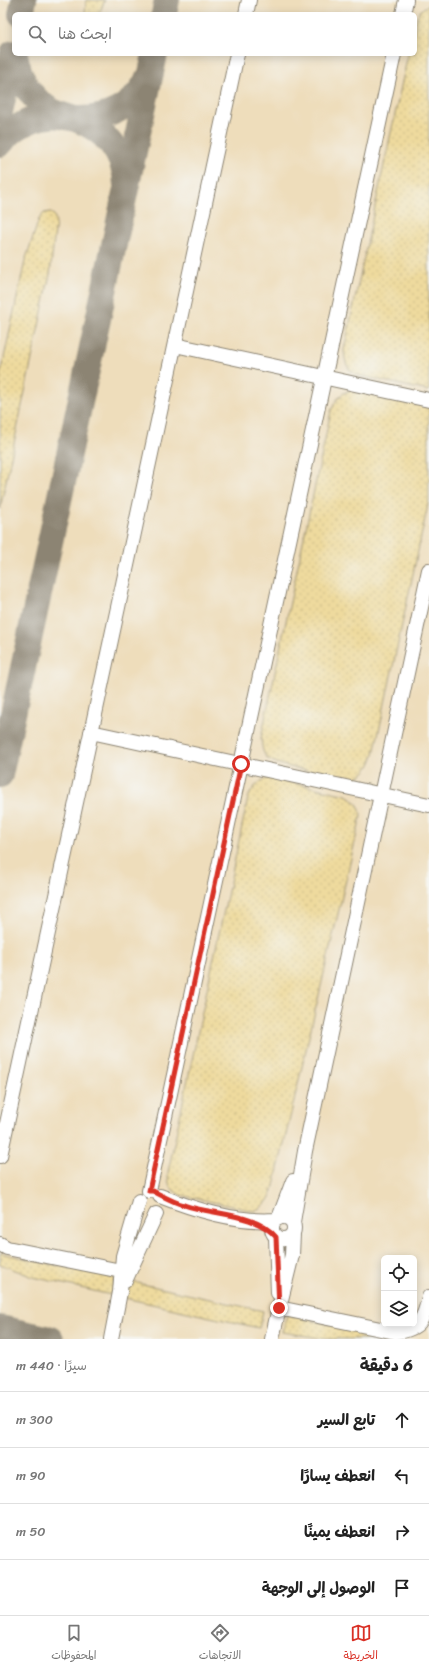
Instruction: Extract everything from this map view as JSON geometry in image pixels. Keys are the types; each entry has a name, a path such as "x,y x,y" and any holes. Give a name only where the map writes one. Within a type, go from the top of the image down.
{"lane":[{"path":"246,12 249,0"},
{"path":"403,12 406,0"},
{"path":"0,1156 237,56"},
{"path":"154,1193 241,764 394,56"},
{"path":"175,345 429,400"},
{"path":"111,1339 120,1292 123,1256 142,1194 154,1193 184,1206 276,1227 283,1240 291,1238 305,1151 429,570"},
{"path":"91,732 429,805"},
{"path":"279,1308 276,1227 305,1151"},
{"path":"120,1292 162,1203 154,1193"},
{"path":"139,1201 139,1206 144,1213 152,1215 167,1208 184,1206"},
{"path":"272,1339 292,1255 293,1228 286,1217 276,1227"},
{"path":"0,1244 7,1248 121,1271"},
{"path":"279,1308 395,1332 413,1328 420,1322 425,1314 429,1296"}],"sand":[{"path":"86,0 105,0 100,12 85,12"},
{"path":"429,5 429,391 357,375 348,368 344,350 408,56 417,56 417,17 423,8"},
{"path":"49,212 54,215 56,222 50,274 0,509 0,376 25,261 39,219 44,213"},
{"path":"352,390 429,407 429,500 374,754 366,771 360,776 351,779 306,771 282,765 273,761 267,758 264,753 261,738 331,411 341,395"},
{"path":"272,778 346,795 357,804 360,809 361,816 273,1190 266,1203 254,1211 180,1195 170,1186 168,1172 248,798 257,784 263,780"},
{"path":"0,1253 115,1278 111,1295 33,1277 0,1264"},
{"path":"129,1281 263,1311 259,1328 125,1298"},
{"path":"287,1315 397,1339 326,1339 282,1332"}],"taxiway":[{"path":"21,12 24,0"},
{"path":"164,12 167,0"},
{"path":"0,112 12,56"},
{"path":"15,56 19,71 27,87 44,106 58,114 85,123 104,136 111,144 122,163 126,185"},
{"path":"0,775 155,56"},
{"path":"0,144 10,133 35,119 56,115 77,119 88,119 118,110 135,98 147,80"},
{"path":"0,1328 51,1339"}],"route":[{"path":"241,764 149,1191 153,1191 160,1196 184,1206 253,1221 273,1233 276,1237 279,1308"}]}
